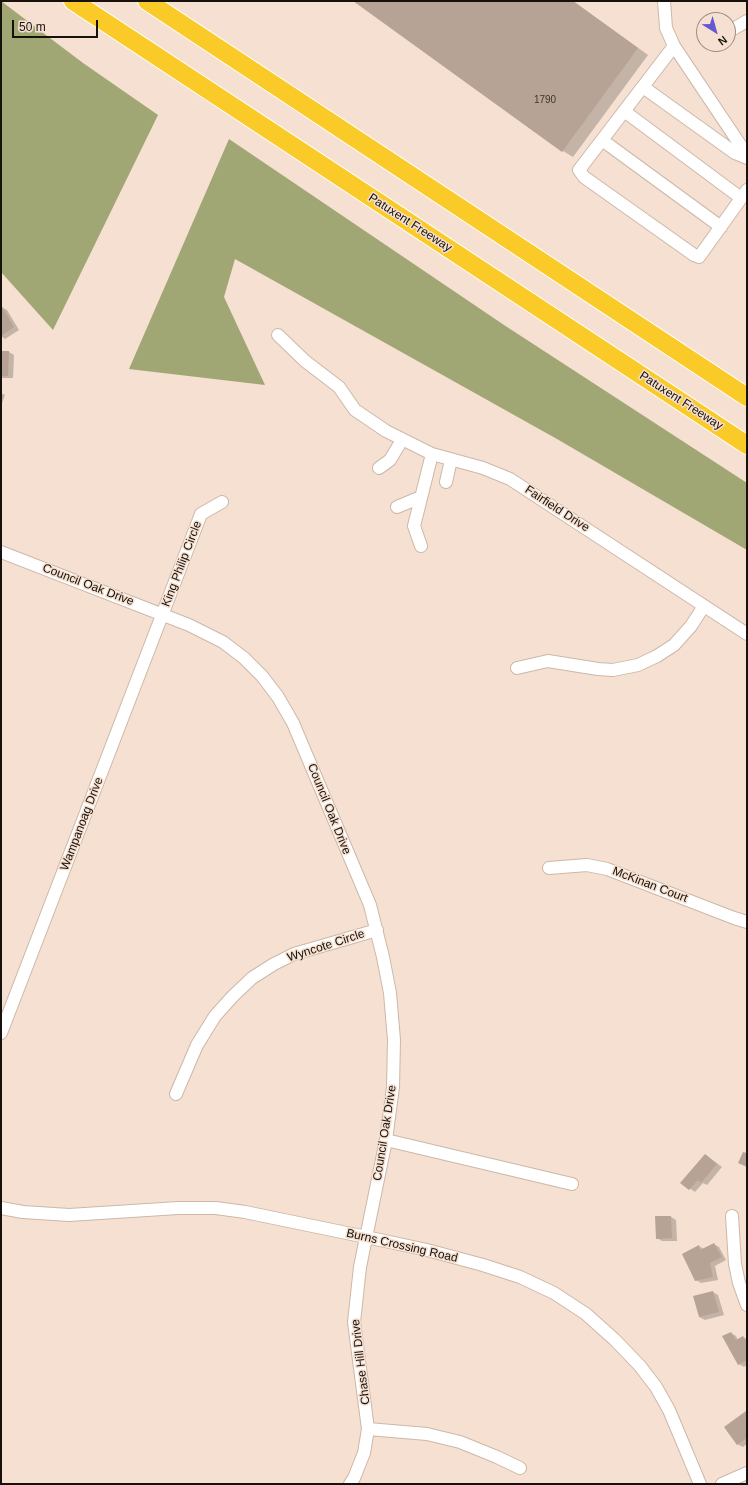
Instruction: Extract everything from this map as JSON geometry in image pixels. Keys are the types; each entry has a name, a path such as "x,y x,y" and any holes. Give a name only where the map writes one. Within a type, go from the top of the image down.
{"highway":[{"name":"Patuxent Freeway","path":"73,1 747,445"},
{"path":"147,1 747,397"}],"street":[{"path":"664,1 666,28 674,46 747,155"},
{"path":"736,27 747,21"},
{"path":"624,112 744,194 700,257 694,255 584,177 579,170 674,46"},
{"path":"643,87 735,153 747,158"},
{"path":"602,140 721,227"},
{"name":"Fairfield Drive","path":"278,335 305,361 339,387 355,410 402,440 432,454 483,468 510,479 747,634"},
{"path":"378,468 390,460 402,440"},
{"path":"420,546 414,526 432,454"},
{"path":"446,482 451,460"},
{"path":"397,507 421,497"},
{"name":"King Philip Circle","path":"162,614 201,514 222,502"},
{"name":"Council Oak Drive","path":"1,552 190,625 223,642 244,658 262,676 278,697 293,723 370,905 377,930 390,994 394,1040 393,1087 386,1140 366,1236"},
{"path":"517,668 548,660 598,669 613,670 638,665 674,645 691,626 704,606"},
{"name":"Wampanoag Drive","path":"1,1033 162,614"},
{"name":"McKinan Court","path":"549,868 587,865 607,869 747,922"},
{"name":"Wyncote Circle","path":"176,1094 197,1045 215,1016 252,978 274,964 294,954 377,930"},
{"path":"386,1140 572,1184"},
{"name":"Burns Crossing Road","path":"1,1208 23,1212 69,1215 178,1208 216,1208 245,1212 366,1236 427,1250 504,1271 554,1293 586,1314 640,1366 656,1387 669,1410 700,1484"},
{"path":"732,1216 735,1264 739,1283 747,1305"},
{"name":"Chase Hill Drive","path":"350,1484 364,1453 368,1429 354,1322 360,1267 366,1236"},
{"path":"368,1429 427,1434 460,1442 498,1457 520,1468"},
{"path":"722,1484 747,1473"}],"green space":[{"path":"1,1 83,63 158,115 53,330 1,272"},
{"path":"229,139 504,325 747,483 747,550 557,439 235,259 224,297 265,385 129,369"}],"building":[{"path":"353,1 573,1 638,48 562,152"},
{"path":"1,305 14,327 1,336"},
{"path":"1,351 9,351 8,376 1,376"},
{"path":"743,1152 747,1153 747,1167 738,1163"},
{"path":"705,1154 717,1164 701,1183 698,1180 689,1190 680,1183"},
{"path":"655,1216 671,1216 672,1238 656,1239"},
{"path":"714,1243 722,1257 710,1263 713,1277 695,1281 682,1254 699,1245 700,1250"},
{"path":"713,1291 719,1312 699,1317 693,1296"},
{"path":"731,1332 736,1340 743,1336 747,1343 747,1360 738,1365 722,1336"},
{"path":"746,1411 747,1438 737,1445 724,1427"}]}
